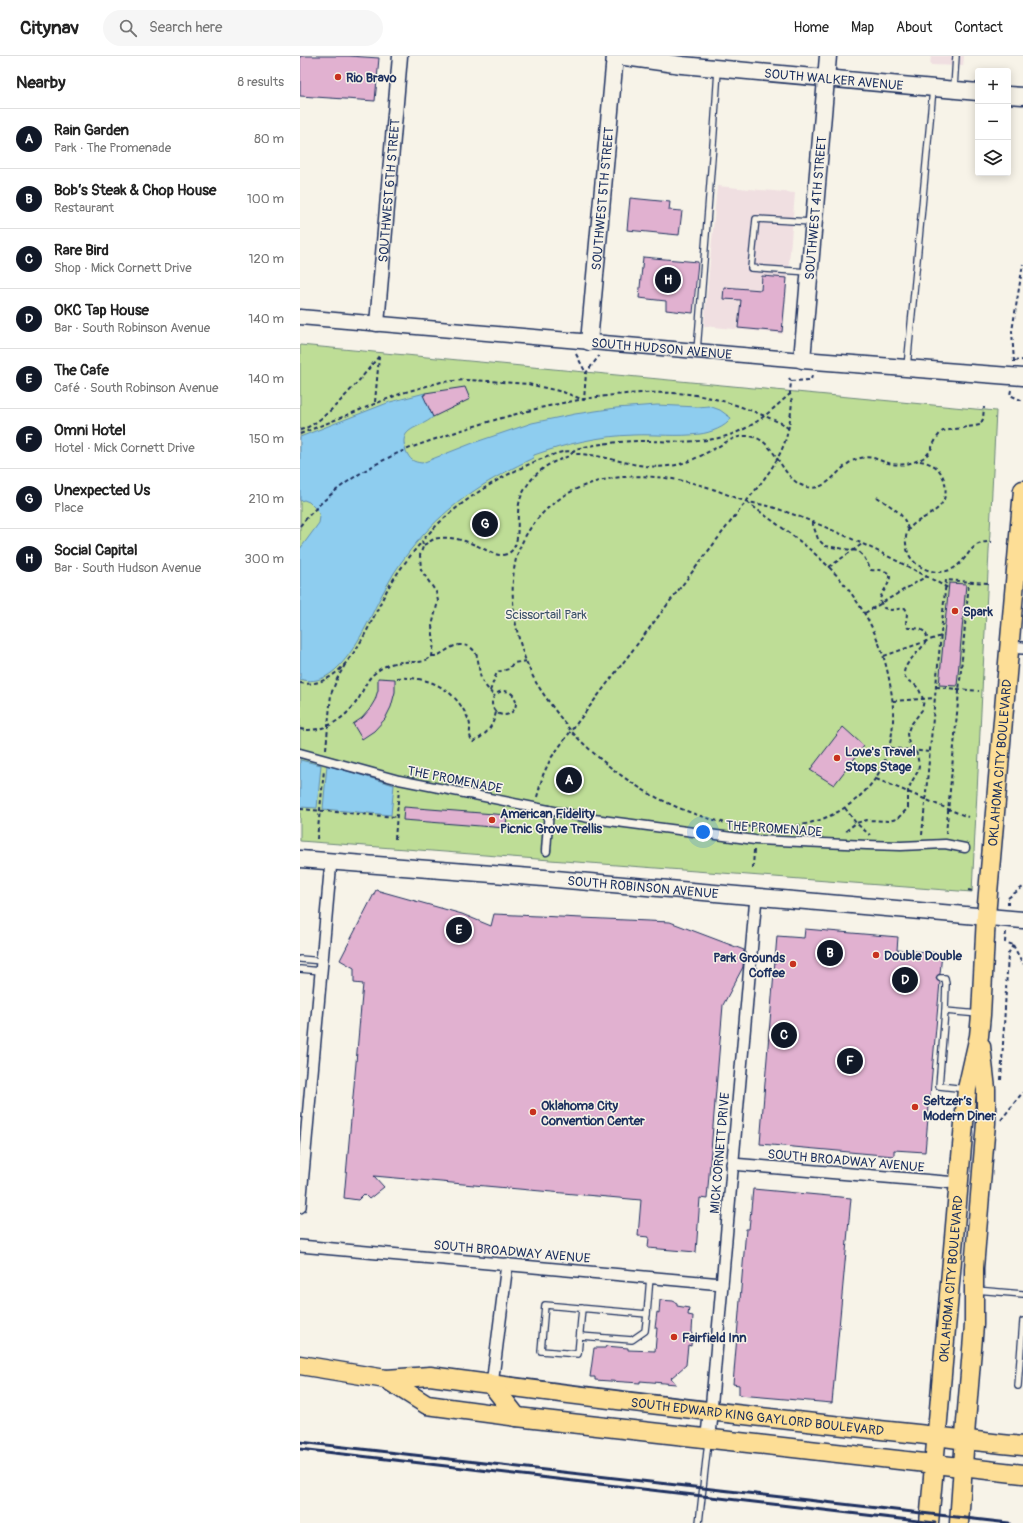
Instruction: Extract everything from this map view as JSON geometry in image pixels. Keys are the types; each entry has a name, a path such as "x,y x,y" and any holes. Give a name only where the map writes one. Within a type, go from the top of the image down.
{"main road":[{"name":"SOUTHWEST 5TH STREET","path":"589,342 615,56"},
{"name":"SOUTH WALKER AVENUE","path":"618,56 718,69 975,92"},
{"name":"SOUTHWEST 4TH STREET","path":"802,360 828,56"},
{"path":"1011,95 1023,96"},
{"name":"SOUTH HUDSON AVENUE","path":"802,360 1023,377"},
{"name":"OKLAHOMA CITY BOULEVARD","path":"929,1523 966,1089 979,1036 986,916 1016,648 1023,490"},
{"name":"SOUTH ROBINSON AVENUE","path":"300,859 1023,920"},
{"name":"OKLAHOMA CITY BOULEVARD","path":"959,1523 974,1325 974,1268 986,1124 986,1089 979,1036"},
{"path":"300,1365 386,1379"},
{"name":"SOUTH EDWARD KING GAYLORD BOULEVARD","path":"386,1379 430,1376 492,1385 711,1411 1023,1446"},
{"name":"SOUTH EDWARD KING GAYLORD BOULEVARD","path":"386,1379 427,1405 517,1417 1023,1474"},
{"path":"492,1385 517,1417"}],"street":[{"name":"SOUTHWEST 6TH STREET","path":"377,324 400,56"},
{"name":"SOUTH HUDSON AVENUE","path":"300,317 802,360"},
{"name":"THE PROMENADE","path":"300,753 325,761 400,780 594,819 747,839 901,846 945,844 965,848"},
{"path":"546,851 549,810"},
{"path":"300,1207 302,1151 331,861"},
{"name":"MICK CORNETT DRIVE","path":"711,1411 756,897"},
{"name":"SOUTH BROADWAY AVENUE","path":"732,1164 957,1183"},
{"name":"SOUTH BROADWAY AVENUE","path":"300,1246 722,1284"},
{"path":"492,1385 507,1264"},
{"path":"708,1439 711,1411"}],"lane":[{"path":"954,90 956,56"},
{"path":"697,351 718,69"},
{"path":"907,367 934,88"},
{"path":"810,272 751,268 756,219 814,222"},
{"path":"300,959 321,966"},
{"path":"300,969 321,966"},
{"path":"940,978 945,978 946,984 939,1086 966,1089"},
{"path":"945,1011 981,1015"},
{"path":"580,1336 632,1340 645,1331 650,1277"},
{"path":"974,1290 1023,1294"},
{"path":"582,1308 578,1354 541,1351 545,1305 582,1308 647,1314"},
{"path":"1018,1386 1023,1321"},
{"path":"699,1523 708,1439"}],"path":[{"path":"1023,264 1012,331 1014,361 1023,360"},
{"path":"576,354 586,373 584,400"},
{"path":"300,434 324,416 356,385 380,356 374,403"},
{"path":"586,373 599,356"},
{"path":"791,381 811,380 812,375"},
{"path":"535,807 543,775 551,758 778,458 784,446 789,429 792,400 790,394 791,381 789,378"},
{"path":"300,430 306,430 367,408 374,403 402,392 441,382 465,380 528,384 563,392 584,400"},
{"path":"300,526 307,517 330,496 353,478 388,458 418,445 521,413 584,400 636,394 686,394 726,401 783,424 789,429"},
{"path":"317,839 331,694 337,679 360,643 386,592 419,545 437,538 451,538 462,540 495,554 503,555 512,550 515,546 518,534 519,505 521,496 528,484 543,468 552,462 571,455 575,449 605,443 640,441 683,443 701,442 739,430 764,416 790,394"},
{"path":"1010,395 1023,401"},
{"path":"432,656 434,643 432,626 438,601 436,592 421,570 420,555 423,547 422,541 432,529 452,511 500,478 540,460 569,451 576,454 595,455 640,466 668,466 688,462 732,439 748,436 755,438 770,448 794,481 808,487 822,486 829,482 849,462 858,459 870,456 897,464 922,459 928,454 939,434 943,431 980,425 984,407"},
{"path":"908,531 917,521 928,516 940,507 944,500 945,494 946,487 940,472 935,467 919,460"},
{"path":"746,502 801,541 847,588 865,613 884,656 893,701 893,723 890,748 876,779 861,796 846,808 826,817 804,824 787,827 744,826 699,816 668,803 622,776 591,752 571,731 536,682 519,639 514,618 512,581 519,548 539,516 562,497 576,489 606,480 624,477 660,477 707,487 746,502 770,506 812,522 862,544 948,588"},
{"path":"877,497 892,507 904,518 908,531 906,543 909,555 912,561 923,569 934,572 944,572 954,569 963,561 976,545 986,541 992,542"},
{"path":"812,522 818,538 825,546 854,550 861,554 871,570 884,571 889,575 889,582 880,597 884,608 887,610 905,608 907,613 905,621 907,626 922,630 927,636 927,640 920,650 907,663 904,671 905,676 917,687 922,699 924,700 922,710 910,726 907,734 909,744 918,758 919,765 918,771 908,791 908,808 897,819 888,821 867,820 856,823 847,830 844,844"},
{"path":"829,568 862,544"},
{"path":"515,546 519,548"},
{"path":"921,573 923,569"},
{"path":"865,613 927,576"},
{"path":"921,844 946,580 989,584"},
{"path":"945,844 969,582"},
{"path":"884,656 944,635"},
{"path":"300,729 311,731 325,728 336,722 351,709 359,698 368,680 380,669 389,664 426,661 432,656 440,655 451,646 460,645 470,648 477,656 480,666 480,676 494,696"},
{"path":"300,683 310,684 321,682 333,675 348,661"},
{"path":"490,691 497,672 508,669 513,662 527,661"},
{"path":"397,678 421,679 438,684 450,694 465,712 470,724 469,737 472,742 481,738 487,732 492,725 496,712"},
{"path":"936,687 979,691"},
{"path":"507,691 514,695 516,703 515,707 510,713 503,715 496,712 492,705 494,696 499,692 507,691"},
{"path":"893,701 924,700 935,698"},
{"path":"890,748 930,752"},
{"path":"876,779 968,817"},
{"path":"394,839 400,780"},
{"path":"846,808 856,823 882,845"},
{"path":"300,809 396,817"},
{"path":"1008,898 1023,887"},
{"path":"1005,942 1013,945 1023,964"},
{"path":"1001,1120 1023,1092"}],"shaded area":[{"path":"931,56 964,56 963,66 930,65"},
{"path":"717,186 795,193 783,334 704,326"}],"green space":[{"name":"Scissortail Park","path":"300,345 996,411 972,892 300,841"}],"water":[{"path":"425,393 424,395 433,417 407,433 404,443 409,457 416,462 422,463 473,443 532,423 575,414 616,408 657,405 698,407 709,406 720,410 731,418 722,427 704,433 692,435 620,436 595,439 558,447 534,455 533,458 488,482 475,490 436,521 412,548 394,573 358,641 338,667 326,676 314,680 300,679 300,549 319,523 320,517 318,511 309,502 304,500 300,501 300,437 390,402"},
{"path":"300,760 321,765 317,808 300,807"},
{"path":"327,765 394,785 391,815 323,809"}],"building":[{"name":"Rio Bravo","path":"300,56 349,56 379,58 375,101 300,96"},
{"path":"630,198 670,202 669,210 682,211 679,235 627,230"},
{"path":"643,257 698,262 693,313 666,310 666,301 639,298"},
{"path":"762,276 787,278 782,332 738,328 741,300 723,299 724,287 761,290"},
{"path":"465,387 470,399 433,417 423,395 425,395 425,393"},
{"name":"Spark","path":"949,583 966,584 957,686 939,685"},
{"path":"378,678 395,679 395,692 391,707 385,719 374,731 362,739 353,724 362,718 375,700 378,690"},
{"name":"Love's Travel Stops Stage","path":"843,727 864,746 834,785 810,770"},
{"path":"404,807 507,815 506,828 403,820"},
{"name":"Oklahoma City Convention Center","path":"376,890 462,914 491,926 494,914 670,922 744,950 743,967 723,1005 707,1199 700,1198 696,1252 648,1248 649,1237 638,1236 641,1200 374,1176 384,1187 369,1199 364,1194 358,1200 344,1198 363,984 354,983 354,968 340,960"},
{"path":"805,929 898,937 897,950 942,953 940,974 936,978 940,982 925,1152 894,1150 894,1156 760,1144 777,936 804,938"},
{"path":"753,1189 851,1198 832,1403 739,1395 739,1385 733,1384 746,1229 749,1229"},
{"name":"Fairfield Inn","path":"660,1300 673,1301 677,1303 677,1306 689,1308 688,1315 693,1316 691,1346 688,1345 686,1365 671,1378 676,1384 640,1381 640,1383 595,1380 595,1377 590,1377 594,1348 605,1348 606,1346 628,1348 628,1350 655,1351 657,1328 655,1328 657,1312 659,1313"}],"railway":[{"path":"300,1442 1009,1523"},
{"path":"300,1449 935,1523"}],"place":[{"name":"Rio Bravo","path":"338,77"},
{"name":"Social Capital","path":"668,280"},
{"name":"Unexpected Us","path":"485,524"},
{"name":"Spark","path":"955,611"},
{"name":"Love's Travel Stops Stage","path":"837,758"},
{"name":"Rain Garden","path":"569,780"},
{"name":"American Fidelity Picnic Grove Trellis","path":"492,820"},
{"name":"The Cafe","path":"459,930"},
{"name":"Bob’s Steak & Chop House","path":"830,953"},
{"name":"Double Double","path":"876,955"},
{"name":"Park Grounds Coffee","path":"793,964"},
{"name":"OKC Tap House","path":"905,980"},
{"name":"Rare Bird","path":"784,1035"},
{"name":"Omni Hotel","path":"850,1061"},
{"name":"Seltzer’s Modern Diner","path":"915,1107"},
{"name":"Oklahoma City Convention Center","path":"533,1112"},
{"name":"Fairfield Inn","path":"674,1337"}]}
